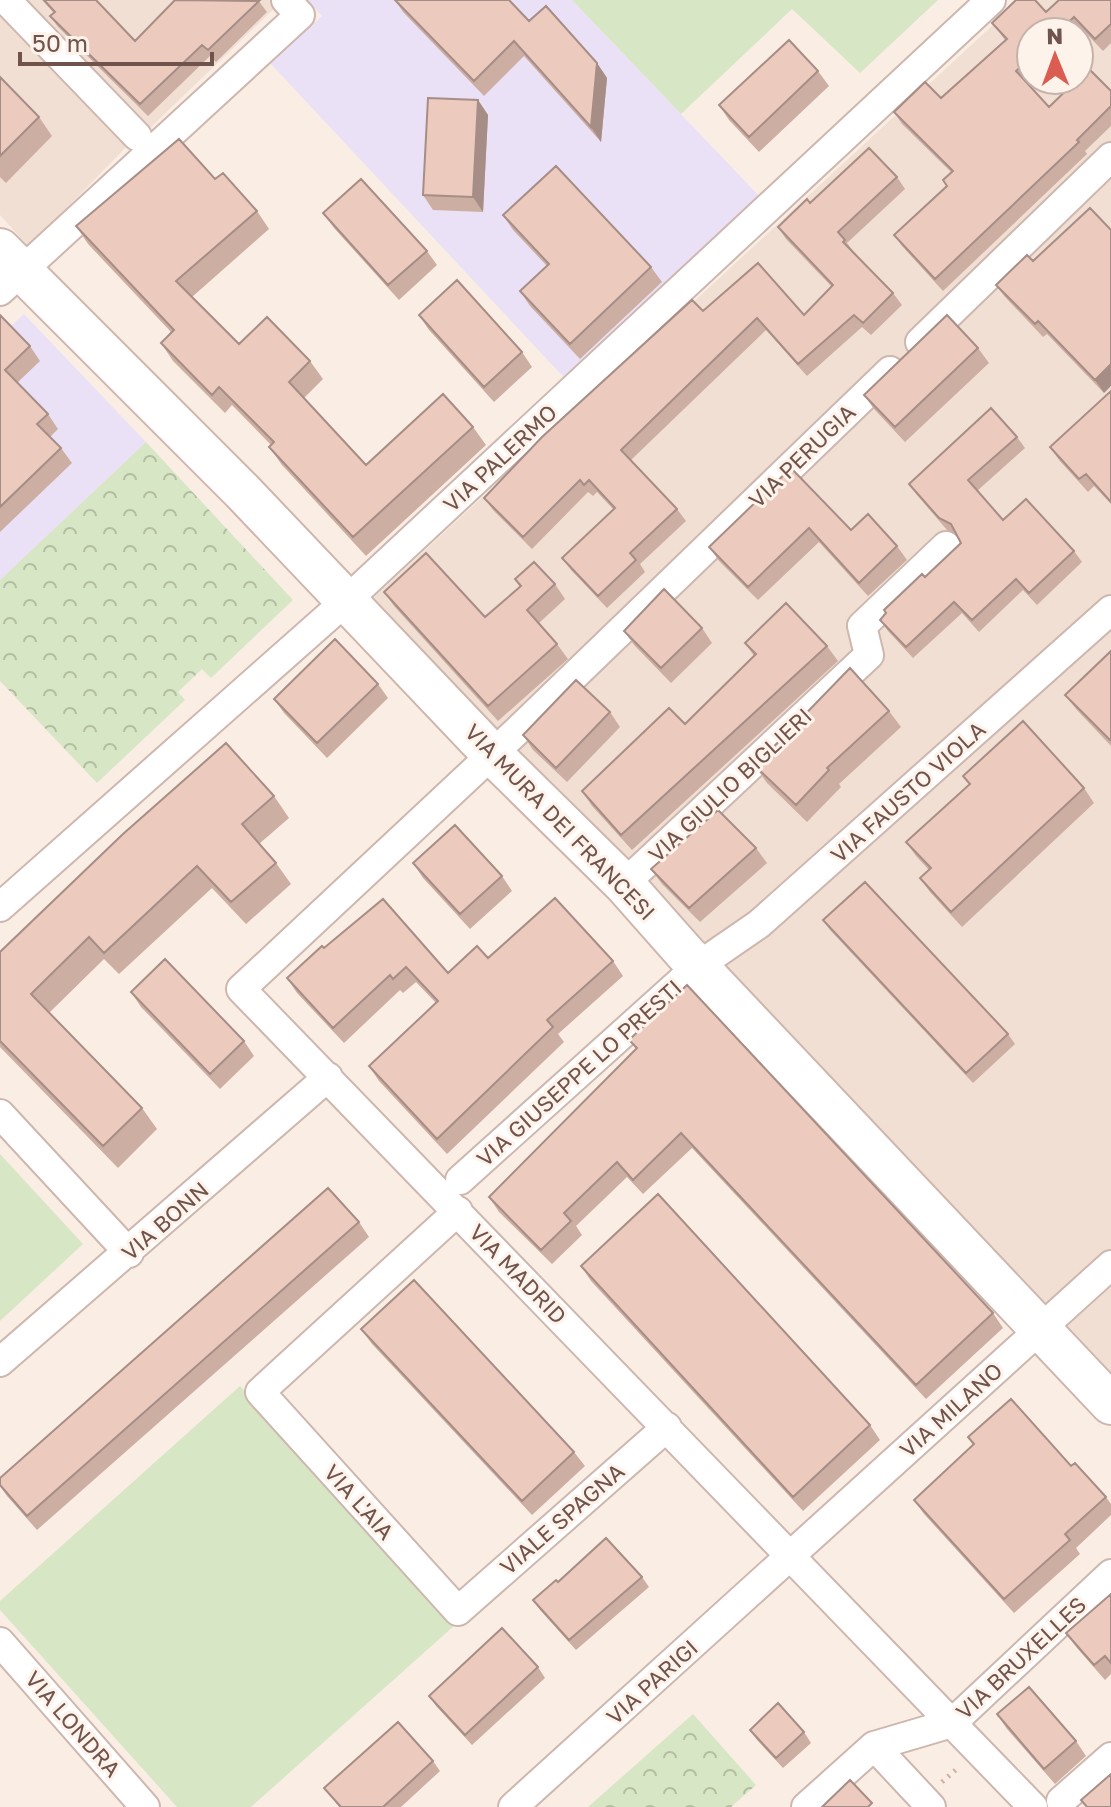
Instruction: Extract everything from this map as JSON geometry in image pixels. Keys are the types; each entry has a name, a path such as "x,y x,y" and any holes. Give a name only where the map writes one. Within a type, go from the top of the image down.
{"street":[{"path":"6,0 137,136"},
{"name":"VIA PALERMO","path":"0,907 347,600 991,0"},
{"path":"7,271 293,8"},
{"name":"VIA PERUGIA","path":"492,754 1111,157"},
{"name":"VIA MURA DEI FRANCESI","path":"7,271 347,600 492,754 624,884 1111,1404"},
{"name":"VIA GIULIO BIGLIERI","path":"624,884 869,655 862,626 946,546"},
{"name":"VIA FAUSTO VIOLA","path":"698,966 759,924 1111,610"},
{"name":"VIA MADRID","path":"492,754 241,989 1033,1807"},
{"name":"VIA GIUSEPPE LO PRESTI","path":"460,1180 698,966"},
{"name":"VIA BONN","path":"0,1362 328,1077"},
{"path":"0,1114 129,1253"},
{"name":"VIA L'AIA","path":"458,1211 260,1392 458,1611"},
{"name":"VIA MILANO","path":"791,1556 1111,1265"},
{"name":"VIALE SPAGNA","path":"458,1611 667,1427"},
{"name":"VIA PARIGI","path":"513,1807 791,1556"},
{"name":"VIA BRUXELLES","path":"806,1807 874,1746 952,1723 1111,1574"},
{"name":"VIA LONDRA","path":"0,1642 145,1807"},
{"path":"874,1746 927,1803"},
{"path":"1061,1801 1111,1757"}],"path":[{"path":"927,1803 978,1749"}],"shaded area":[{"path":"26,0 283,0 149,129"},
{"path":"307,0 572,0 765,202 753,202 570,384 270,63 322,16"},
{"path":"1020,0 1111,0 1111,1380 370,601"},
{"path":"0,10 130,143 29,247 0,215"},
{"path":"24,314 146,442 0,580 0,323 9,328"}],"green space":[{"path":"572,0 938,0 860,73 792,9 681,114"},
{"path":"146,442 293,600 211,678 202,669 178,692 185,700 97,783 0,681 0,580"},
{"path":"0,1154 83,1244 0,1321"},
{"path":"240,1386 455,1625 251,1807 177,1807 0,1610 0,1601"},
{"path":"693,1714 756,1785 731,1807 588,1807"}],"building":[{"path":"44,0 96,0 135,41 175,0 259,1 208,50 202,45 140,104 50,16 55,12"},
{"path":"395,0 509,0 529,21 546,6 597,63 591,127 514,41 474,81"},
{"path":"1016,0 1035,0 1046,12 1059,0 1111,0 1111,24 1095,39 1095,16 1015,16 1015,96 1039,96 1049,107 1060,96 1095,96 1095,75 1111,91 1111,106 1077,140 1079,142 935,279 894,235 947,186 943,180 953,171 894,112 925,82 941,98 1007,39 992,23"},
{"path":"789,40 818,71 749,137 719,105"},
{"path":"0,77 39,117 0,156"},
{"path":"428,98 478,100 473,197 423,195"},
{"path":"179,139 215,179 223,173 257,211 176,281 239,344 267,317 310,361 289,382 366,465 443,394 473,427 353,537 269,447 274,442 219,387 212,395 161,343 174,330 76,226"},
{"path":"869,148 897,177 838,232 845,240 843,242 893,293 863,323 854,315 798,364 757,318 621,450 677,509 630,553 636,560 598,596 562,558 615,508 589,480 584,485 580,480 523,537 484,498 542,437 692,300 703,311 758,263 804,315 833,285 778,227 807,199 810,203"},
{"path":"556,166 651,267 570,344 520,291 549,264 503,215"},
{"path":"361,179 427,251 388,285 323,213"},
{"path":"1090,208 1111,230 1111,364 1095,380 1038,321 1035,324 996,285 1027,255 1033,261"},
{"path":"457,280 522,352 484,387 419,315"},
{"path":"0,315 30,346 5,370 48,414 37,424 61,448 0,507"},
{"path":"947,315 978,348 895,427 864,395"},
{"path":"1111,391 1111,502 1086,474 1079,479 1050,447"},
{"path":"991,408 1017,437 968,480 1003,520 1026,499 1074,551 1029,593 1016,579 972,620 954,602 906,647 880,620 886,613 884,610 961,543 951,524 939,518 909,484"},
{"path":"791,468 851,530 868,514 897,546 859,583 809,528 748,587 709,547"},
{"path":"426,553 485,617 521,586 515,579 534,562 555,584 527,610 557,644 488,706 384,592"},
{"path":"664,589 702,628 661,668 624,631"},
{"path":"786,603 827,646 621,835 582,791 669,708 685,724 756,654 745,643"},
{"path":"335,639 378,684 317,743 274,699"},
{"path":"1111,651 1111,740 1110,740 1065,695"},
{"path":"850,668 889,711 827,768 829,770 796,805 755,766"},
{"path":"576,680 610,712 556,768 523,735"},
{"path":"1023,721 1084,788 951,912 920,878 931,868 906,842 970,784 963,776"},
{"path":"226,743 274,796 242,824 276,863 231,902 197,866 104,953 89,937 31,994 142,1108 103,1146 0,1041 0,952 123,834"},
{"path":"718,810 756,848 689,908 651,869"},
{"path":"455,825 502,876 460,914 413,863"},
{"path":"865,882 1008,1034 966,1073 823,920"},
{"path":"555,898 613,961 547,1020 553,1027 437,1139 369,1066 438,1001 406,967 393,979 390,975 333,1028 287,978 322,946 324,948 383,899 448,973 477,946 488,958"},
{"path":"165,959 244,1041 210,1074 131,992"},
{"path":"687,985 993,1313 916,1385 681,1133 633,1180 617,1162 564,1213 571,1221 541,1250 489,1197 637,1048 629,1040"},
{"path":"328,1188 359,1222 27,1516 0,1485 0,1478"},
{"path":"658,1194 870,1425 793,1497 581,1266"},
{"path":"414,1280 574,1452 522,1501 361,1329"},
{"path":"1011,1399 1071,1466 1075,1463 1106,1497 1065,1534 1070,1540 1004,1599 914,1500 974,1444 968,1437"},
{"path":"606,1538 642,1577 569,1640 533,1600 556,1580 558,1582"},
{"path":"1111,1594 1111,1663 1105,1656 1094,1665 1066,1633"},
{"path":"502,1628 538,1667 465,1735 429,1696"},
{"path":"1029,1687 1076,1741 1044,1769 997,1714"},
{"path":"778,1703 804,1732 776,1758 750,1730"},
{"path":"398,1722 433,1761 383,1807 341,1807 324,1788"},
{"path":"1111,1774 1111,1807 1087,1807 1081,1800"},
{"path":"850,1780 872,1803 868,1807 822,1807"}]}
